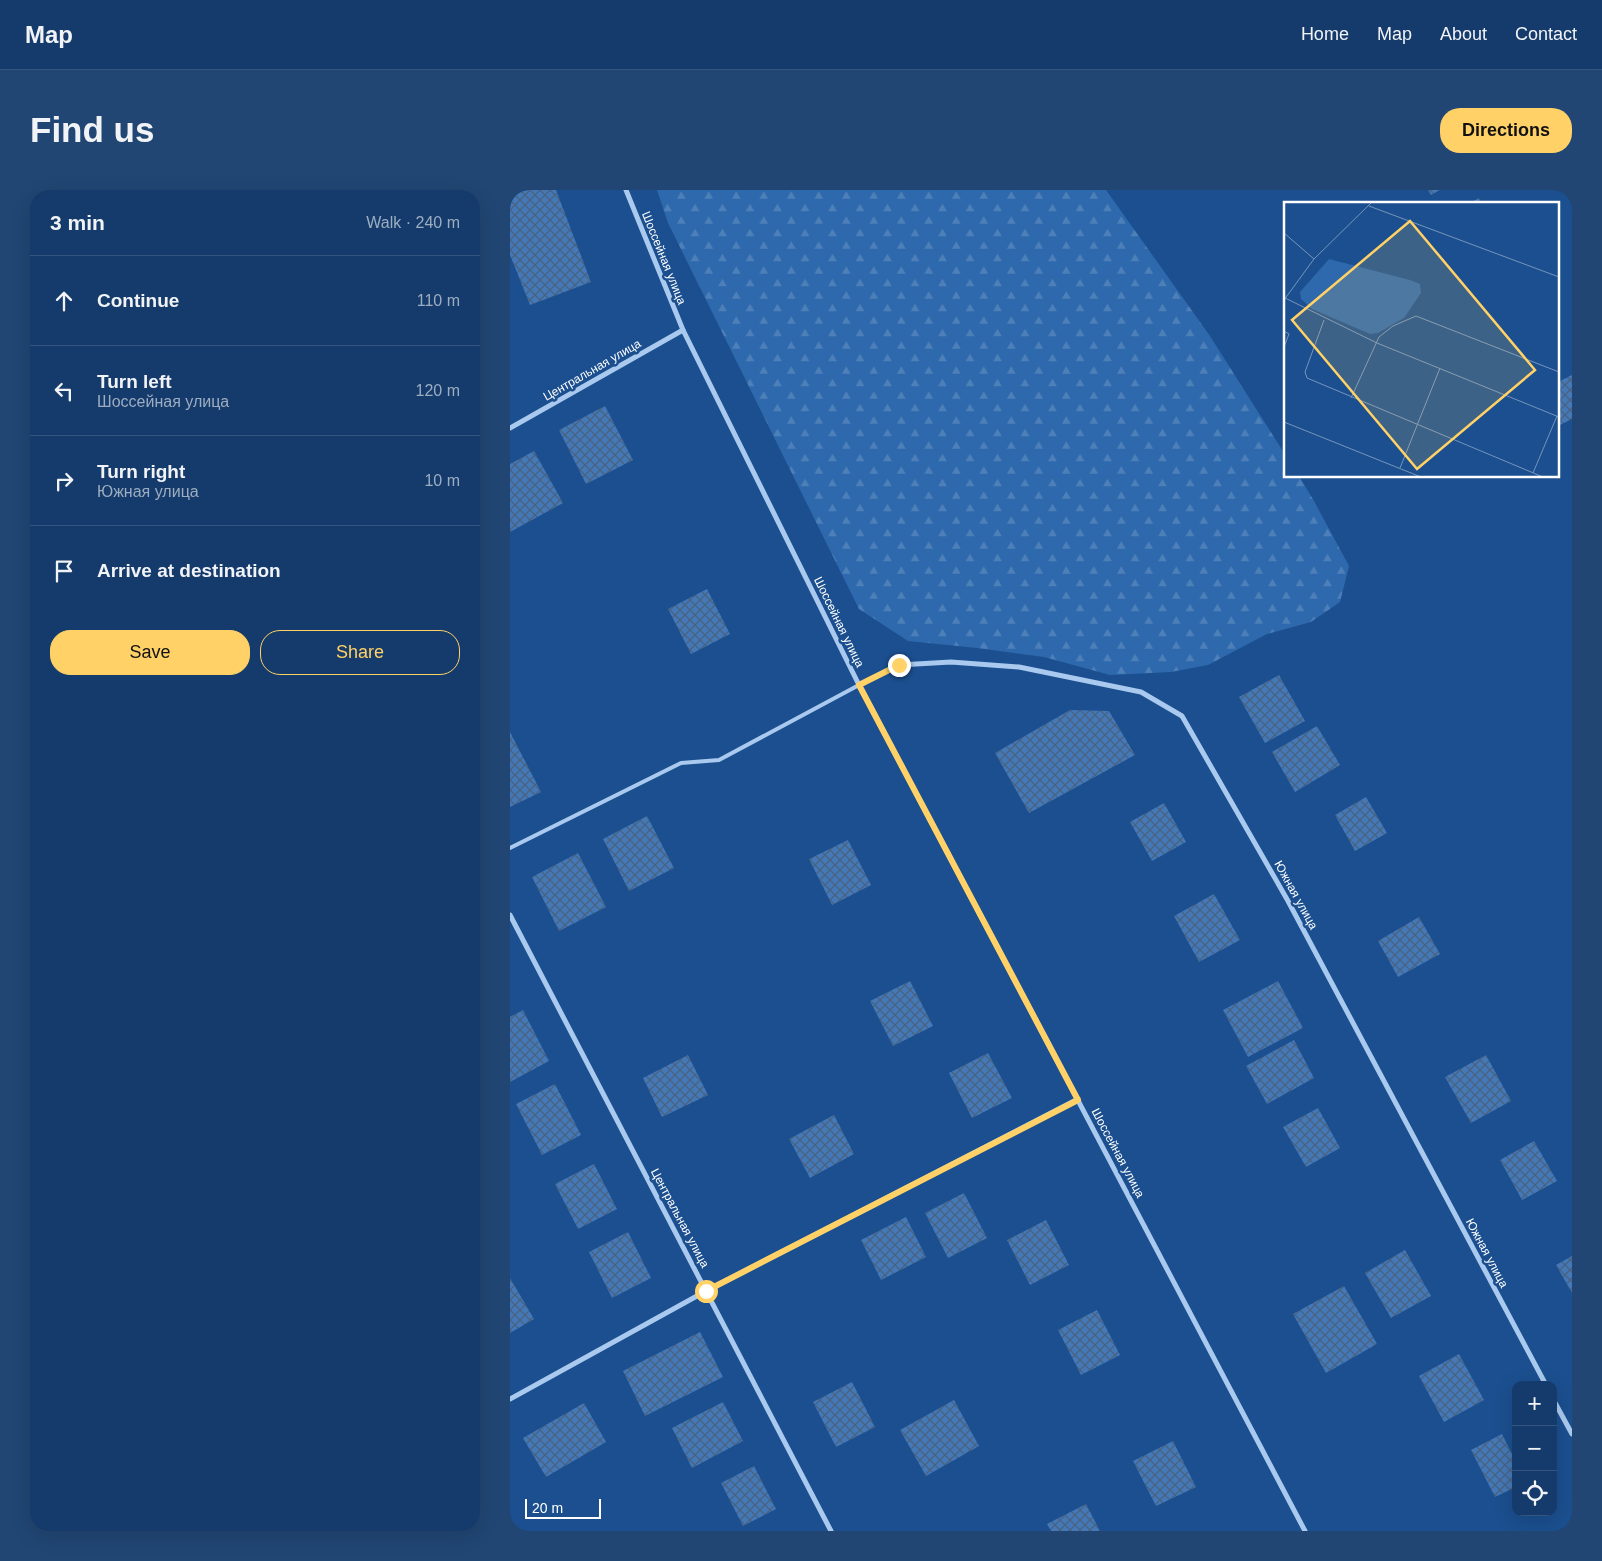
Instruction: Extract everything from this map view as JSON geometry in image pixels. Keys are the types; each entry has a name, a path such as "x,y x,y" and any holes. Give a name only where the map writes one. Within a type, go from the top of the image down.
{"street":[{"name":"Шоссейная улица","path":"626,190 683,330 859,685 1305,1531"},
{"path":"1569,190 1572,195"},
{"name":"Центральная улица","path":"510,428 683,330"},
{"name":"Южная улица","path":"859,685 899,665 951,662 1019,667 1141,692 1182,716 1288,901 1544,1381"},
{"name":"Центральная улица","path":"510,916 831,1531"},
{"path":"510,1399 706,1291 1078,1100"},
{"path":"1557,1406 1572,1434"}],"lane":[{"path":"510,848 681,763 719,760 859,685"}],"green space":[{"path":"657,190 1106,190 1210,336 1284,453 1284,478 1300,478 1314,501 1349,566 1340,602 1311,622 1267,634 1208,665 1171,672 1110,675 1044,657 908,641 859,609 668,223"}],"building":[{"path":"510,190 556,190 591,282 530,305 510,255"},
{"path":"1428,190 1440,190 1431,195"},
{"path":"1479,198 1481,202 1472,202"},
{"path":"1572,375 1572,419 1560,425 1560,381"},
{"path":"605,406 633,460 586,484 559,430"},
{"path":"534,451 563,503 510,532 510,464"},
{"path":"707,589 730,634 691,654 668,609"},
{"path":"1279,675 1305,721 1265,743 1239,697"},
{"path":"1070,710 1109,711 1135,755 1029,813 995,753"},
{"path":"1317,726 1340,765 1295,792 1272,752"},
{"path":"510,732 541,792 510,807"},
{"path":"1366,797 1387,833 1355,851 1335,815"},
{"path":"1164,803 1186,842 1152,861 1130,822"},
{"path":"647,816 674,868 629,891 603,839"},
{"path":"848,840 871,885 832,905 809,859"},
{"path":"578,853 606,907 559,931 532,877"},
{"path":"1214,894 1240,940 1199,962 1174,916"},
{"path":"1419,917 1440,954 1398,977 1378,941"},
{"path":"910,981 933,1026 893,1046 870,1001"},
{"path":"1278,981 1303,1028 1248,1057 1223,1010"},
{"path":"523,1010 549,1061 510,1082 510,1017"},
{"path":"1294,1040 1314,1078 1267,1104 1246,1066"},
{"path":"988,1053 1012,1098 972,1118 949,1073"},
{"path":"688,1055 708,1095 662,1117 643,1078"},
{"path":"1486,1055 1511,1101 1471,1123 1445,1077"},
{"path":"555,1084 581,1135 542,1155 516,1104"},
{"path":"1318,1108 1340,1148 1306,1167 1283,1127"},
{"path":"834,1115 854,1154 810,1178 789,1139"},
{"path":"1534,1141 1557,1181 1522,1200 1500,1160"},
{"path":"594,1164 617,1209 578,1229 555,1184"},
{"path":"964,1193 987,1238 948,1258 925,1213"},
{"path":"906,1217 926,1257 881,1280 861,1240"},
{"path":"1046,1220 1069,1265 1030,1285 1007,1240"},
{"path":"628,1232 651,1278 612,1298 589,1252"},
{"path":"1405,1250 1431,1296 1391,1318 1365,1273"},
{"path":"1572,1256 1572,1293 1556,1265"},
{"path":"510,1278 534,1319 510,1333"},
{"path":"1344,1286 1377,1344 1326,1373 1293,1314"},
{"path":"1097,1310 1120,1355 1081,1375 1058,1330"},
{"path":"700,1332 723,1377 645,1416 623,1371"},
{"path":"1459,1354 1484,1400 1444,1422 1419,1376"},
{"path":"852,1382 875,1427 836,1447 813,1402"},
{"path":"954,1400 979,1446 926,1476 900,1430"},
{"path":"723,1402 743,1441 692,1468 672,1428"},
{"path":"584,1403 606,1442 546,1477 523,1438"},
{"path":"1502,1434 1512,1454 1512,1489 1495,1497 1471,1450"},
{"path":"1173,1441 1196,1487 1156,1506 1133,1461"},
{"path":"754,1466 776,1509 743,1526 721,1483"},
{"path":"1086,1504 1100,1531 1051,1531 1047,1524"}],"route":[{"path":"706,1291 1078,1100 859,685 899,665"}]}
